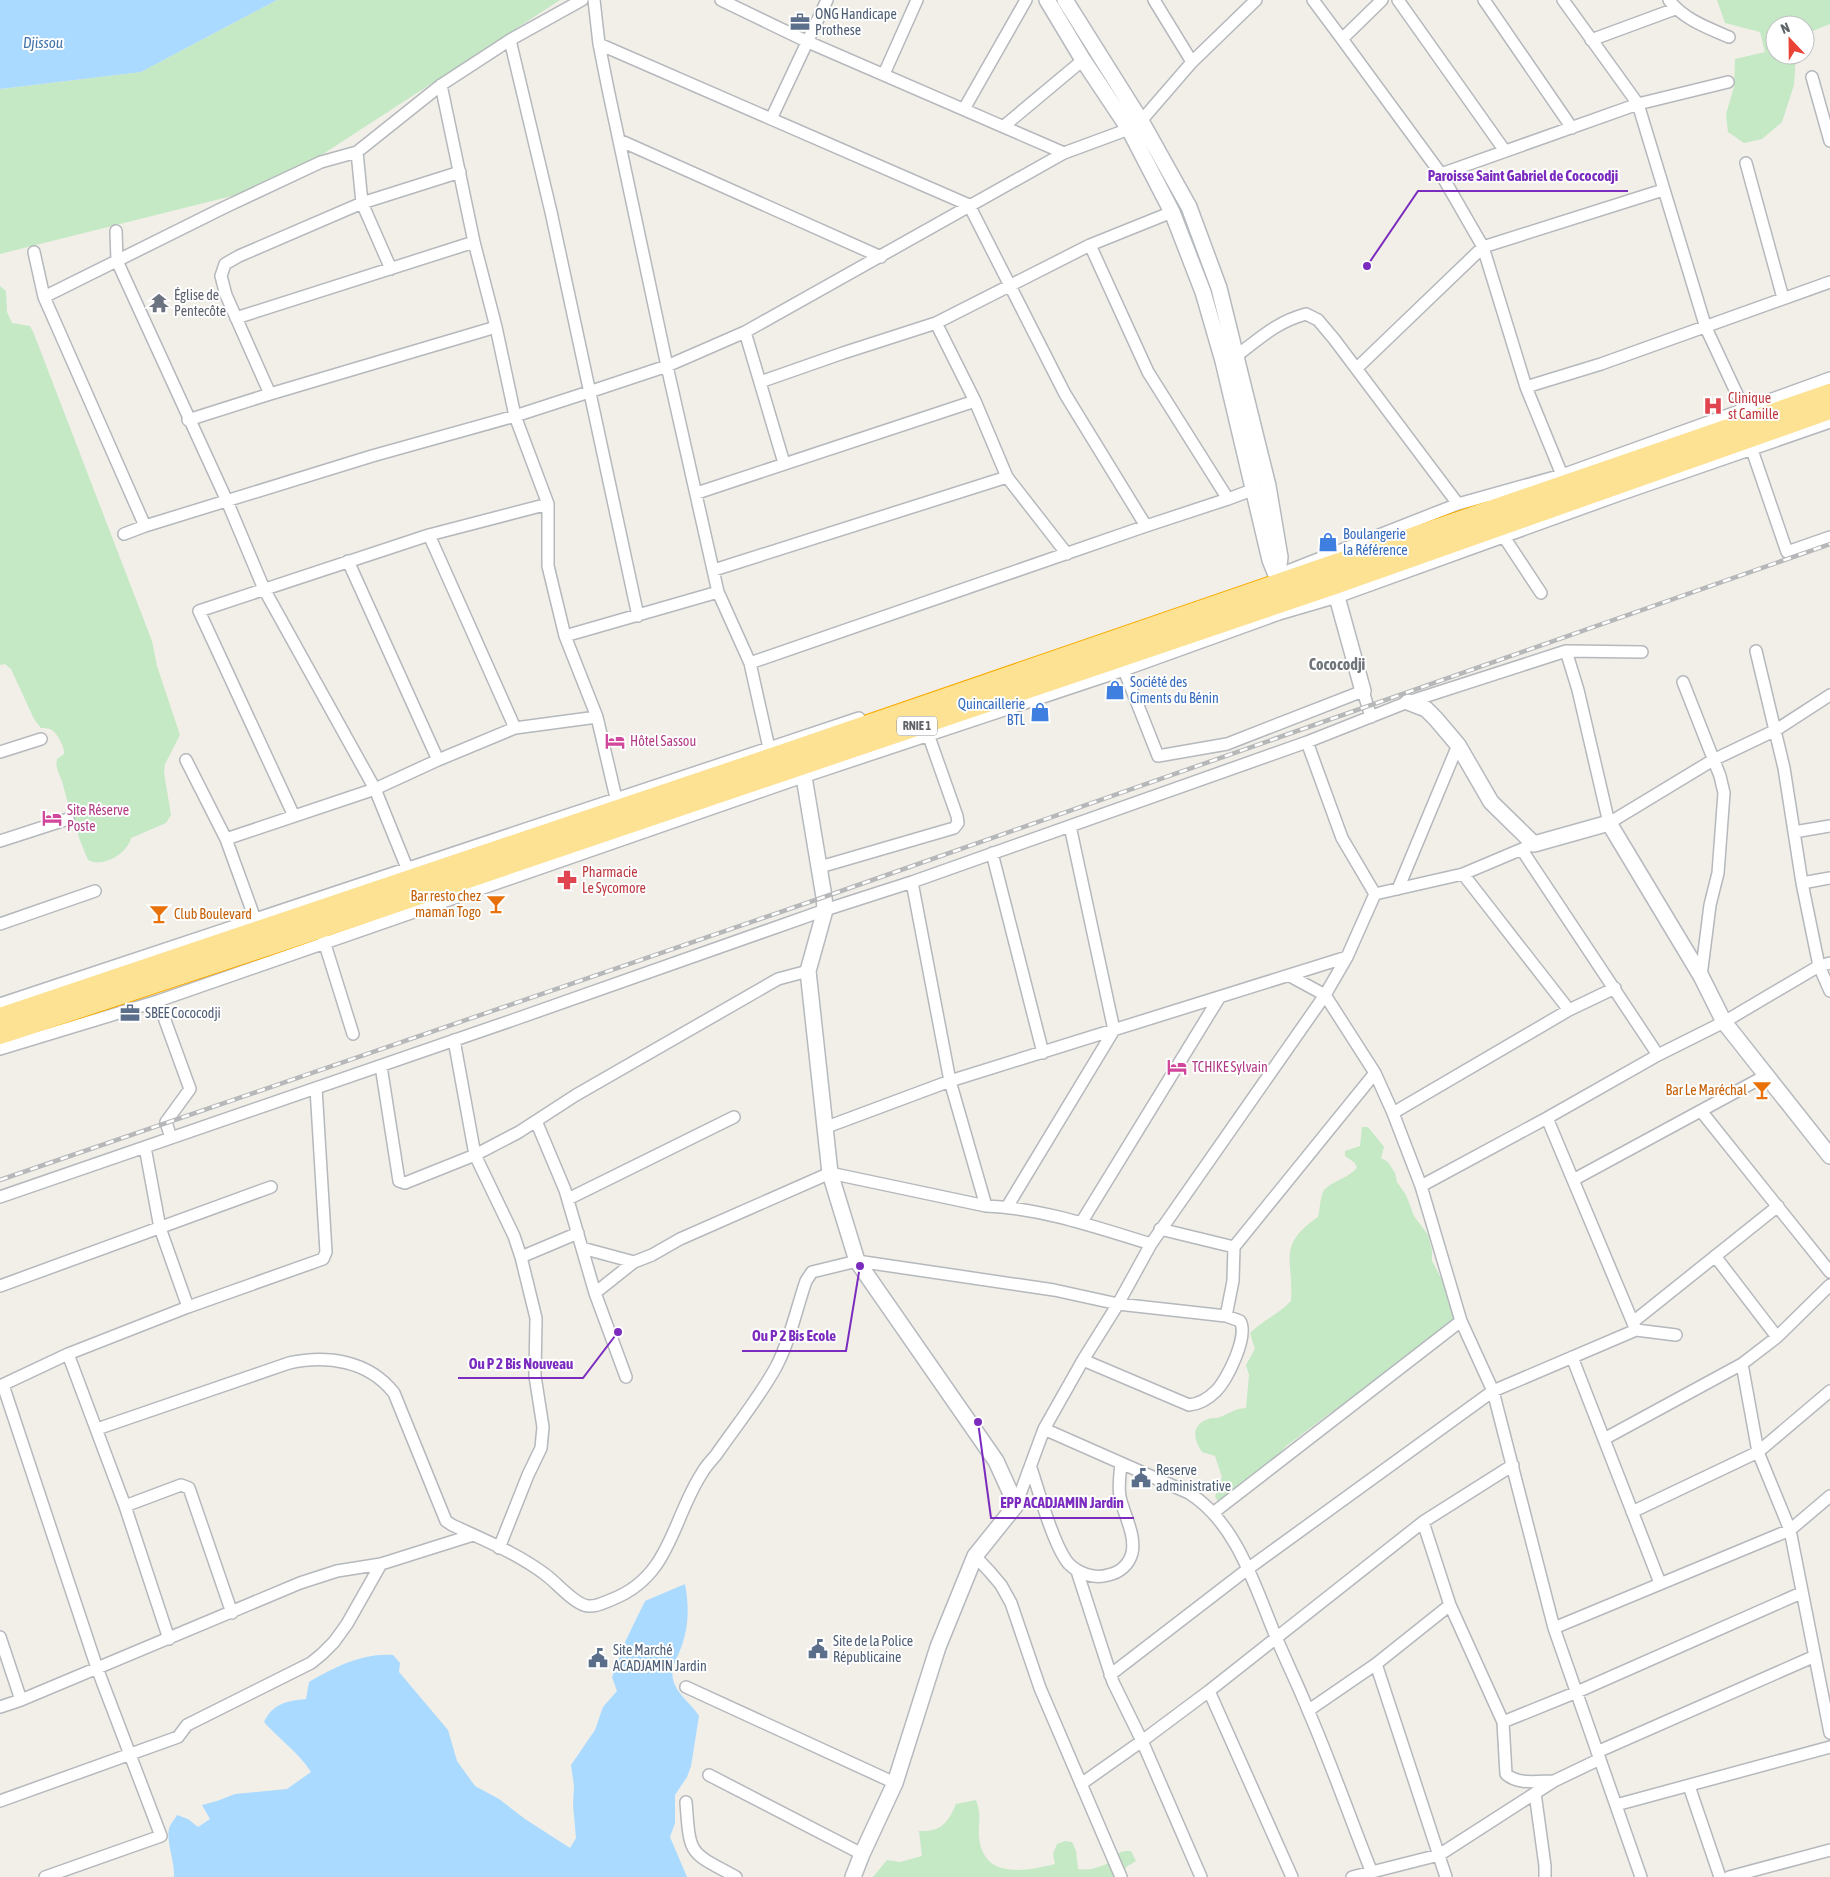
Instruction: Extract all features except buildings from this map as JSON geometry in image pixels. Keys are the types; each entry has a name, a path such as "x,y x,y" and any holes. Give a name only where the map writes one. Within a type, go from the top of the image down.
{"highway":[{"name":"RNIE 1","path":"1331,584 1830,394"},
{"name":"RNIE 1","path":"0,1018 765,761 1284,592 1331,584 1830,409"},
{"name":"RNIE 1","path":"0,1034 323,935 803,771 1284,592"}],"street":[{"path":"44,297 320,162 357,152 440,85 510,40 582,0"},
{"path":"594,0 599,44 619,140 718,592 750,663 769,748"},
{"path":"721,0 808,42 1064,152"},
{"path":"771,119 827,0"},
{"path":"884,74 916,0"},
{"path":"964,109 1026,0"},
{"path":"1047,0 1083,60 1135,125 1172,212 1203,292 1223,361 1270,560 1284,592"},
{"path":"1065,0 1135,125 1189,207 1219,288 1268,486 1284,592"},
{"path":"1155,0 1192,62"},
{"path":"124,534 372,456 515,416 589,392 667,366 745,332 881,257 1064,152 1135,125 1192,62 1256,0"},
{"path":"1313,0 1441,174 1483,247 1526,387 1562,475"},
{"path":"1342,38 1382,0"},
{"path":"1398,0 1504,151"},
{"path":"1484,0 1572,128"},
{"path":"1563,0 1638,104 1706,328 1744,409"},
{"path":"1591,40 1672,4 1705,28 1729,37"},
{"path":"510,40 551,212 638,616"},
{"path":"599,44 969,205 1065,394 1146,526"},
{"path":"1004,126 1083,60"},
{"path":"1812,77 1830,141"},
{"path":"1441,174 1638,104 1728,82"},
{"path":"440,85 474,242 496,327 515,416 548,504 548,566 565,636 597,717 616,798"},
{"path":"619,140 881,257"},
{"path":"357,152 362,203 391,269"},
{"path":"1746,164 1783,298"},
{"path":"270,394 226,295 221,276 225,264 362,203 460,172"},
{"path":"1357,368 1483,247 1663,190"},
{"path":"760,382 842,352 936,322 1090,245 1172,212"},
{"path":"116,231 117,261 188,420 227,501 264,590 375,789 407,868"},
{"path":"236,318 474,242"},
{"path":"1090,245 1148,372 1228,499"},
{"path":"34,252 44,297 145,526"},
{"path":"1526,387 1601,364 1706,328 1830,282"},
{"path":"1235,357 1275,326 1306,314 1318,320 1357,368 1458,504"},
{"path":"936,322 975,401 1008,477 1067,554"},
{"path":"188,420 496,327"},
{"path":"745,332 784,463"},
{"path":"1016,1505 996,1461 857,1261 830,1174 808,971 825,910 820,867 803,771 928,734 1124,670 1458,504 1562,475 1830,378"},
{"path":"696,493 975,401"},
{"path":"0,1004 769,748 1284,592 1331,584 1504,537 1830,422"},
{"path":"1752,450 1787,552 1830,537"},
{"path":"714,570 1008,477"},
{"path":"750,663 1252,490"},
{"path":"294,816 200,611 428,535 548,504"},
{"path":"428,535 515,728"},
{"path":"1504,537 1541,593"},
{"path":"348,561 438,760"},
{"path":"1331,584 1371,717"},
{"path":"565,636 718,592"},
{"path":"1566,651 1578,690 1609,823 1701,976 1724,1022 1830,1156"},
{"path":"0,1197 825,910 912,882 1307,742 1408,702 1566,651 1642,652"},
{"path":"1756,651 1784,768 1802,883 1830,991"},
{"path":"1124,670 1158,756 1227,744 1363,691"},
{"path":"1683,682 1720,776 1724,793 1718,873 1710,905 1701,976"},
{"path":"1375,894 1463,874 1528,847 1609,823 1713,760 1776,730 1830,695"},
{"path":"1408,702 1426,709 1458,745 1491,802 1528,847 1658,1055"},
{"path":"226,839 375,789 515,728 597,717"},
{"path":"820,867 954,828 958,823 957,816 928,734"},
{"path":"0,752 41,739"},
{"path":"1307,742 1342,838 1375,894"},
{"path":"1398,889 1458,745"},
{"path":"186,760 226,839 254,919"},
{"path":"0,841 68,819"},
{"path":"1007,1207 1114,1030 1070,826"},
{"path":"1794,832 1830,826"},
{"path":"992,853 1043,1053"},
{"path":"1463,874 1568,1010"},
{"path":"1802,883 1830,878"},
{"path":"912,882 950,1081 986,1206"},
{"path":"0,924 96,891"},
{"path":"853,1877 895,1783 938,1647 975,1556 1016,1505 1044,1429 1160,1229 1325,995 1347,957 1375,894"},
{"path":"0,1049 158,1001 323,935 353,1034"},
{"path":"824,1128 950,1081 1347,957"},
{"path":"1421,1186 1658,1055 1724,1022 1824,964"},
{"path":"381,1066 399,1181 405,1184 475,1154 519,1132 576,1095 778,979 808,971"},
{"path":"1290,976 1325,995 1375,1073 1421,1186 1461,1321 1493,1391 1554,1628 1640,1877"},
{"path":"1392,1113 1568,1010 1615,988"},
{"path":"1081,1223 1220,998"},
{"path":"158,1001 190,1089 166,1122 171,1138"},
{"path":"454,1040 475,1154 506,1218 521,1257 535,1309 535,1376 543,1427 539,1453 528,1475 500,1548"},
{"path":"1226,1316 1233,1281 1234,1247 1375,1073"},
{"path":"1573,1180 1765,1076"},
{"path":"50,1876 162,1836 97,1668 2,1385 68,1354 188,1307 323,1259 326,1256 316,1088"},
{"path":"1701,1111 1830,1272"},
{"path":"568,1199 734,1117"},
{"path":"1547,1118 1635,1326"},
{"path":"536,1121 568,1199 595,1293 626,1377"},
{"path":"145,1147 160,1228 188,1307"},
{"path":"595,1293 634,1262 652,1255 680,1239 830,1174 986,1206 1007,1207 1081,1223 1151,1244"},
{"path":"0,1286 271,1186"},
{"path":"1110,1675 1248,1568 1493,1391 1572,1357 1635,1326 1715,1256 1778,1206"},
{"path":"1160,1229 1234,1247"},
{"path":"521,1257 578,1234"},
{"path":"582,1248 634,1262"},
{"path":"1715,1256 1777,1337"},
{"path":"97,1429 289,1363 320,1358 341,1361 360,1367 384,1381 394,1393 446,1520 452,1526 516,1555 545,1574 582,1604 588,1606 599,1605 639,1586 662,1558 689,1496 703,1472 751,1406 777,1366 785,1348 806,1281 812,1272 857,1261 1054,1290 1118,1304 1226,1316 1240,1321 1242,1324 1243,1330 1237,1353 1217,1390 1205,1401 1196,1405 1189,1405 1083,1360"},
{"path":"1604,1439 1742,1364 1777,1337 1830,1285"},
{"path":"1213,1513 1461,1321"},
{"path":"1635,1326 1676,1335"},
{"path":"68,1354 126,1506 169,1639"},
{"path":"1572,1357 1660,1584"},
{"path":"1742,1364 1758,1452 1790,1530 1830,1733"},
{"path":"1632,1512 1758,1452 1830,1391"},
{"path":"1044,1429 1189,1493 1202,1501 1213,1513 1232,1539 1248,1568 1309,1710 1372,1872"},
{"path":"1031,1468 1056,1540 1066,1560 1083,1574 1104,1576 1121,1570 1132,1556 1133,1545 1119,1490 1121,1463"},
{"path":"1080,1784 1209,1691 1276,1636 1423,1522 1513,1465"},
{"path":"126,1506 181,1485 189,1488 232,1613"},
{"path":"1554,1628 1790,1530 1830,1496"},
{"path":"1423,1522 1450,1605 1503,1722 1506,1774 1518,1781 1554,1780"},
{"path":"0,1707 22,1700 232,1613 268,1596 337,1571 381,1564 473,1535"},
{"path":"975,1556 996,1578 1010,1603 1040,1688 1121,1877"},
{"path":"0,1801 178,1737 187,1724 311,1663 334,1642 347,1624 381,1564"},
{"path":"1077,1571 1110,1675 1142,1741 1201,1877"},
{"path":"1503,1722 1801,1593"},
{"path":"1309,1710 1376,1664 1450,1605"},
{"path":"0,1637 22,1700"},
{"path":"1352,1877 1439,1855 1554,1780 1599,1756 1815,1656"},
{"path":"1376,1664 1446,1877"},
{"path":"686,1687 895,1783"},
{"path":"1209,1691 1292,1877"},
{"path":"1616,1805 1830,1747"},
{"path":"709,1775 862,1854"},
{"path":"1690,1786 1720,1877"},
{"path":"1535,1793 1545,1877"},
{"path":"686,1802 689,1839 692,1848 702,1858 736,1877"},
{"path":"1729,1877 1830,1850"}],"green space":[{"path":"277,0 560,0 323,154 240,194 0,254 0,89 141,72"},
{"path":"1717,0 1830,0 1830,24 1815,30 1815,15 1765,15 1765,52 1760,32 1725,23"},
{"path":"1765,52 1765,65 1795,65 1794,85 1782,122 1762,139 1744,143 1728,132 1726,114 1734,87 1735,59"},
{"path":"0,286 6,291 7,312 12,323 30,326 34,334 152,641 157,666 180,735 165,764 164,773 171,815 166,823 131,838 129,844 120,854 107,861 94,862 88,860 80,841 57,767 57,759 64,754 60,740 53,731 41,728 34,719 11,669 5,664 0,665"},
{"path":"1362,1127 1368,1127 1384,1147 1381,1158 1388,1162 1395,1173 1397,1182 1406,1195 1414,1216 1428,1235 1432,1251 1432,1261 1442,1280 1450,1288 1455,1318 1449,1327 1431,1337 1396,1369 1383,1374 1349,1402 1330,1413 1285,1447 1269,1467 1220,1504 1215,1497 1222,1477 1215,1456 1202,1452 1199,1447 1195,1434 1196,1429 1198,1425 1209,1418 1218,1418 1235,1410 1246,1408 1249,1375 1246,1365 1255,1349 1250,1333 1291,1301 1290,1254 1292,1246 1296,1237 1318,1217 1321,1198 1325,1189 1357,1168 1355,1163 1345,1156 1345,1151 1360,1146"},
{"path":"976,1800 979,1810 979,1837 982,1850 988,1859 1005,1869 1029,1869 1055,1864 1053,1854 1057,1844 1065,1841 1072,1842 1076,1851 1078,1869 1100,1867 1112,1861 1117,1854 1124,1851 1131,1851 1136,1861 1126,1867 1122,1877 873,1877 887,1860 900,1862 922,1856 919,1831 938,1828 947,1821 956,1804"}],"water":[{"name":"Djissou","path":"0,0 277,0 141,72 0,89"},
{"path":"685,1584 688,1607 687,1622 681,1649 672,1675 680,1694 699,1716 691,1766 687,1777 675,1795 675,1823 670,1837 687,1877 174,1877 168,1834 170,1825 177,1815 188,1819 198,1827 210,1819 202,1805 235,1794 287,1789 311,1772 301,1759 264,1722 272,1711 281,1704 306,1699 309,1682 329,1671 349,1662 370,1656 382,1655 393,1655 400,1663 399,1672 448,1730 457,1761 475,1786 499,1799 525,1819 570,1848 576,1838 573,1805 574,1786 571,1765 595,1730 603,1707 617,1691 612,1677 626,1640 645,1601"}],"railway":[{"path":"0,1180 824,897 1830,544"}],"place":[{"name":"ONG Handicape Prothese","path":"800,22"},
{"name":"Paroisse Saint Gabriel de Cococodji","path":"1367,266"},
{"name":"Église de Pentecôte","path":"159,303"},
{"name":"Clinique st Camille","path":"1713,406"},
{"name":"Boulangerie la Référence","path":"1328,542"},
{"name":"Société des Ciments du Bénin","path":"1115,690"},
{"name":"Quincaillerie BTL","path":"1040,712"},
{"name":"Hôtel Sassou","path":"615,741"},
{"name":"Site Réserve Poste","path":"52,818"},
{"name":"Pharmacie Le Sycomore","path":"567,880"},
{"name":"Bar resto chez maman Togo","path":"496,904"},
{"name":"Club Boulevard","path":"159,914"},
{"name":"SBEE Cococodji","path":"130,1013"},
{"name":"TCHIKE Sylvain","path":"1177,1067"},
{"name":"Bar Le Maréchal","path":"1762,1090"},
{"name":"Ou P 2 Bis Ecole","path":"860,1266"},
{"name":"Ou P 2 Bis Nouveau","path":"618,1332"},
{"name":"EPP ACADJAMIN Jardin","path":"978,1422"},
{"name":"Reserve administrative","path":"1141,1478"},
{"name":"Site de la Police Républicaine","path":"818,1649"},
{"name":"Site Marché ACADJAMIN Jardin","path":"598,1658"}],"district":[{"name":"Cococodji","path":"1337,664"}]}
